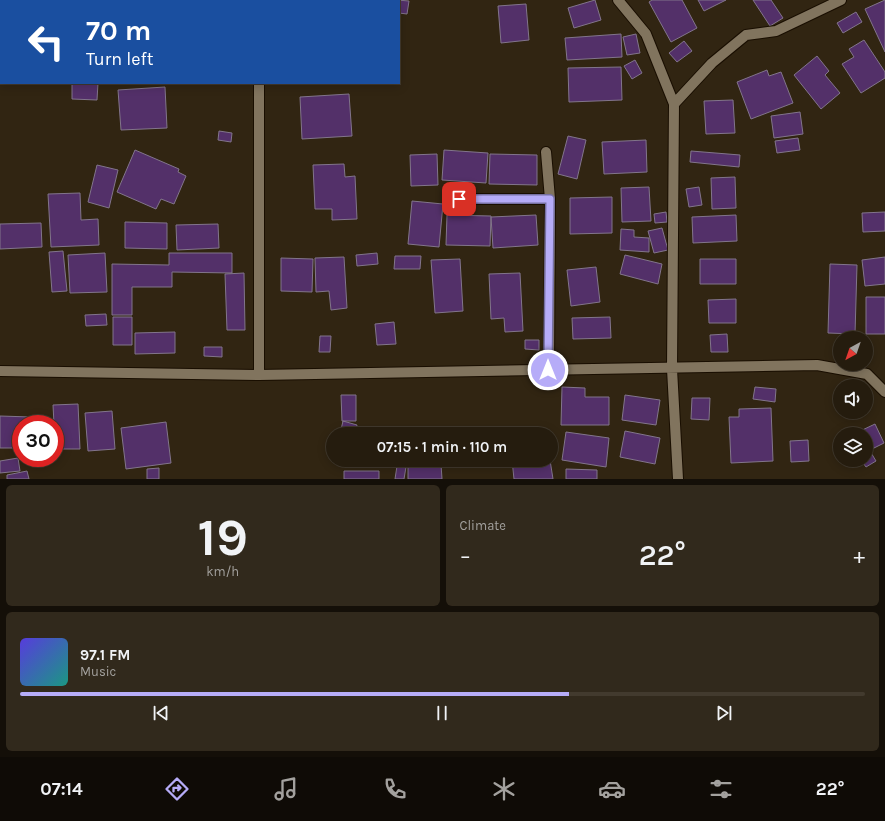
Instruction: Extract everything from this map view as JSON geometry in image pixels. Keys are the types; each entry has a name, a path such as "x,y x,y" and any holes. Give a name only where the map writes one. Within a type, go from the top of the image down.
{"street":[{"path":"618,0 646,34 674,104 672,368 678,479"},
{"path":"674,104 712,63 746,35 776,31 841,0"},
{"path":"259,84 259,374"},
{"path":"546,152 550,199 548,370"},
{"path":"459,199 550,199"},
{"path":"0,371 259,374 817,365 867,374 885,392"}],"building":[{"path":"400,0 409,1 407,14 400,13"},
{"path":"595,0 601,20 574,28 568,8"},
{"path":"652,0 682,0 697,28 671,42 649,2"},
{"path":"698,0 726,0 704,11"},
{"path":"753,0 771,0 783,18 770,26"},
{"path":"885,0 885,52 865,9"},
{"path":"526,4 529,40 501,43 498,6"},
{"path":"856,12 862,22 843,33 837,23"},
{"path":"621,34 622,57 567,60 565,38"},
{"path":"636,34 640,53 627,55 623,37"},
{"path":"864,40 885,72 885,78 861,93 842,64 854,57 849,49"},
{"path":"684,41 692,51 677,62 669,53"},
{"path":"817,56 829,71 825,75 840,93 821,109 794,75"},
{"path":"635,60 642,73 632,79 624,66"},
{"path":"621,67 622,100 569,102 568,68"},
{"path":"767,70 769,76 781,72 793,103 751,119 737,82"},
{"path":"72,84 98,84 97,100 72,99"},
{"path":"165,87 167,128 121,130 118,90"},
{"path":"349,94 352,136 302,139 300,97"},
{"path":"733,100 735,133 706,134 704,101"},
{"path":"800,112 803,134 774,138 771,116"},
{"path":"219,131 232,133 231,142 218,140"},
{"path":"568,136 586,140 577,179 558,174"},
{"path":"798,138 800,150 777,153 775,141"},
{"path":"646,140 647,172 604,174 602,142"},
{"path":"135,150 179,169 178,172 186,176 174,204 161,199 156,209 117,192"},
{"path":"444,150 488,153 486,183 442,180"},
{"path":"691,151 740,155 739,167 690,162"},
{"path":"437,154 438,185 411,186 410,155"},
{"path":"490,154 537,155 537,185 489,184"},
{"path":"344,164 345,177 355,176 357,219 332,220 332,209 315,209 313,165"},
{"path":"97,165 118,170 109,208 88,202"},
{"path":"735,177 736,208 712,209 711,178"},
{"path":"649,187 651,221 622,222 621,188"},
{"path":"699,187 702,205 689,207 686,189"},
{"path":"80,193 81,220 98,219 99,245 51,247 48,194"},
{"path":"612,197 612,233 570,234 570,198"},
{"path":"412,201 443,204 439,247 408,244"},
{"path":"666,212 667,222 655,223 654,214"},
{"path":"885,212 885,231 863,232 862,213"},
{"path":"447,215 491,216 490,246 446,245"},
{"path":"536,215 538,245 493,248 491,217"},
{"path":"736,215 737,241 693,243 692,217"},
{"path":"125,222 167,223 167,249 125,248"},
{"path":"41,223 42,247 0,249 0,224"},
{"path":"218,224 219,248 177,250 176,225"},
{"path":"662,228 668,250 654,253 648,231"},
{"path":"621,229 634,230 634,237 649,238 649,252 620,250"},
{"path":"63,251 67,291 52,292 49,252"},
{"path":"105,253 107,292 70,293 68,255"},
{"path":"169,253 232,253 232,273 172,272 172,287 132,287 132,315 112,315 112,264 169,265"},
{"path":"377,253 378,264 357,266 356,255"},
{"path":"625,255 662,264 658,284 620,274"},
{"path":"395,256 421,256 420,269 394,269"},
{"path":"344,257 347,308 331,310 329,291 316,292 315,258"},
{"path":"885,257 885,284 865,286 862,260"},
{"path":"281,258 313,259 312,292 281,291"},
{"path":"460,259 463,311 435,313 431,260"},
{"path":"700,259 736,259 736,284 700,284"},
{"path":"830,264 857,265 855,331 833,331 833,333 828,333"},
{"path":"596,267 600,302 571,306 567,270"},
{"path":"244,273 245,330 227,330 225,274"},
{"path":"520,273 523,331 505,332 504,318 491,319 489,274"},
{"path":"866,297 885,297 885,334 873,334 873,331 866,331"},
{"path":"736,299 736,323 709,323 708,300"},
{"path":"106,314 107,325 86,326 85,315"},
{"path":"113,317 132,317 132,345 113,345"},
{"path":"610,317 611,338 573,339 572,318"},
{"path":"394,322 396,344 377,345 375,324"},
{"path":"175,332 175,353 135,354 135,333"},
{"path":"727,334 728,352 711,352 710,335"},
{"path":"320,336 331,336 330,352 319,352"},
{"path":"525,340 539,340 539,350 525,349"},
{"path":"204,347 222,347 222,357 204,356"},
{"path":"562,387 585,388 585,397 609,397 609,425 561,425"},
{"path":"755,387 776,389 775,402 753,399"},
{"path":"341,395 356,395 356,421 342,421"},
{"path":"625,395 660,400 656,425 622,420"},
{"path":"692,398 710,398 709,420 691,419"},
{"path":"78,404 80,449 64,449 64,415 54,415 53,405"},
{"path":"771,408 773,461 731,463 729,417 739,417 739,409"},
{"path":"112,411 115,449 88,451 85,413"},
{"path":"0,416 12,416 12,448 0,448"},
{"path":"343,421 357,425 357,427 342,427"},
{"path":"166,422 171,463 126,469 121,428"},
{"path":"875,424 884,443 873,448 873,427 869,427"},
{"path":"625,431 660,438 655,464 620,457"},
{"path":"566,432 609,438 606,467 562,460"},
{"path":"808,440 809,461 791,462 790,441"},
{"path":"873,456 876,461 873,463"},
{"path":"12,459 12,467 19,467 20,471 0,473 0,461"},
{"path":"397,467 406,467 404,479 395,479"},
{"path":"408,467 441,467 442,479 408,479"},
{"path":"513,467 551,467 553,479 514,479"},
{"path":"159,468 159,479 147,479 147,469"},
{"path":"566,469 597,470 597,479 566,479"},
{"path":"27,471 29,479 7,479 7,475"},
{"path":"344,471 379,471 379,479 344,479"}],"route":[{"path":"459,199 550,199 548,370"}]}
